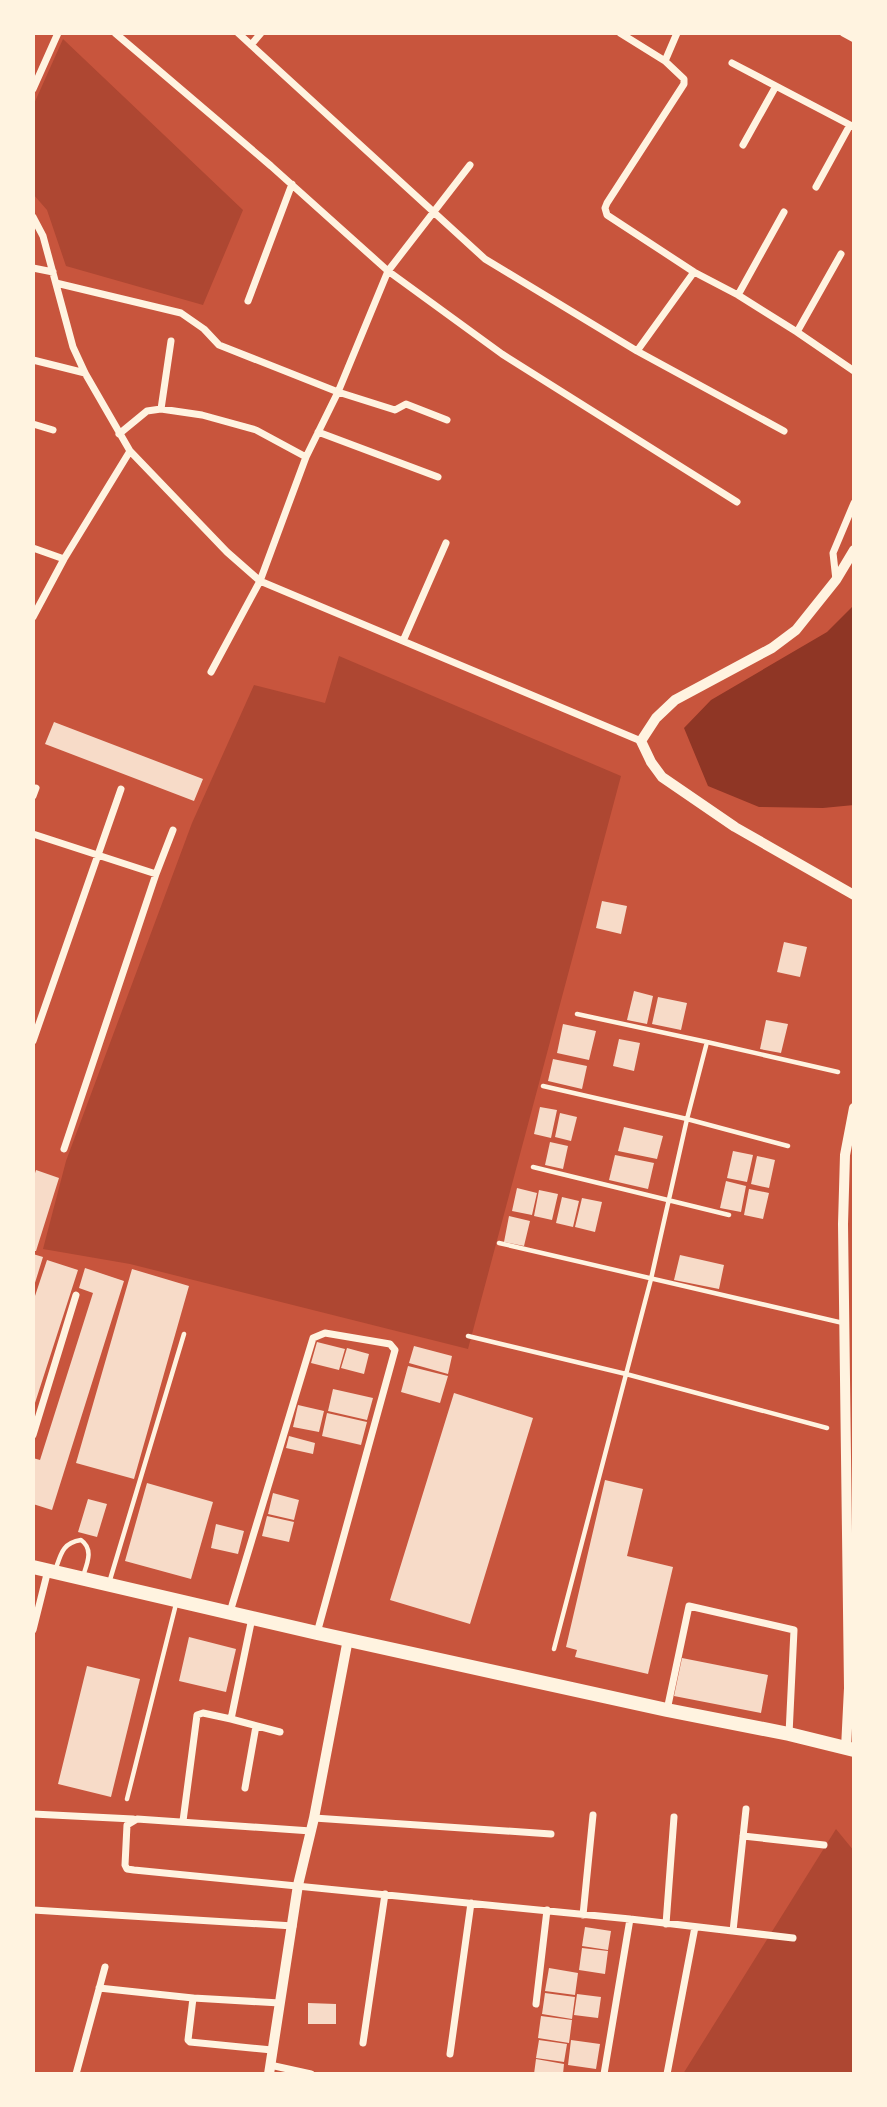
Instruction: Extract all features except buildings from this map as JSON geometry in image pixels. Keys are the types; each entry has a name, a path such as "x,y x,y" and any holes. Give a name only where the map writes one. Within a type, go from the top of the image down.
{"main road":[{"path":"45,1569 317,1633 850,1749"}],"street":[{"path":"33,89 58,33"},
{"path":"115,33 292,184 388,271 502,354 737,502"},
{"path":"238,33 485,258 638,351 784,431"},
{"path":"251,45 261,33"},
{"path":"620,33 665,61 684,79 684,84 605,208 607,215 694,272 738,295 797,332 854,371"},
{"path":"665,61 677,33"},
{"path":"843,33 854,39"},
{"path":"732,63 852,126 816,187"},
{"path":"743,145 776,86"},
{"path":"211,672 260,581 306,457 338,392 388,271 470,165"},
{"path":"248,301 292,184"},
{"path":"738,295 784,212"},
{"path":"33,217 43,236 73,347 130,451 227,552 260,581 641,741 662,777 735,827 854,895"},
{"path":"797,332 841,254"},
{"path":"33,268 53,272"},
{"path":"638,351 694,272"},
{"path":"56,283 181,313 204,329 219,345 338,392 395,410 406,404 447,420"},
{"path":"161,409 170,341"},
{"path":"33,360 85,373"},
{"path":"119,433 147,411 161,409 202,415 256,430 306,457"},
{"path":"33,424 53,430"},
{"path":"318,432 438,477"},
{"path":"33,617 64,559 130,451"},
{"path":"835,580 833,553 854,503"},
{"path":"403,641 446,543"},
{"path":"33,548 64,559"},
{"path":"641,741 656,718 675,700 772,648 796,630 835,580 854,550"},
{"path":"33,796 36,788"},
{"path":"33,1041 121,789"},
{"path":"64,1149 173,830"},
{"path":"33,834 156,874"},
{"path":"850,1749 852,1688 849,1324 843,1224 845,1155 854,1108"},
{"path":"33,1435 76,1295"},
{"path":"230,1612 313,1338 325,1333 390,1344 395,1350 317,1633"},
{"path":"33,1630 45,1569"},
{"path":"667,1710 689,1606 794,1630 789,1734"},
{"path":"231,1719 252,1617"},
{"path":"311,2074 269,2069 298,1885 314,1818 348,1639"},
{"path":"183,1821 197,1715 203,1713 281,1732"},
{"path":"245,1788 256,1726"},
{"path":"733,1931 746,1809"},
{"path":"33,1814 183,1821 311,1831"},
{"path":"583,1915 593,1815"},
{"path":"666,1924 674,1817"},
{"path":"314,1818 551,1833"},
{"path":"137,1819 127,1825 127,1869 547,1910 793,1938"},
{"path":"743,1836 824,1844"},
{"path":"363,2043 385,1894"},
{"path":"450,2054 471,1903"},
{"path":"33,1910 293,1926"},
{"path":"536,2004 547,1910"},
{"path":"604,2074 630,1919"},
{"path":"667,2074 695,1927"},
{"path":"76,2074 105,1967"},
{"path":"99,1988 193,1998 280,2003"},
{"path":"193,1998 188,2040 190,2042 272,2050"}],"lane":[{"path":"577,1014 838,1073"},
{"path":"554,1649 651,1279 707,1042"},
{"path":"543,1086 687,1119 788,1146"},
{"path":"533,1167 729,1215"},
{"path":"499,1243 849,1324"},
{"path":"109,1584 184,1334"},
{"path":"468,1336 626,1374 827,1428"},
{"path":"45,1569 70,1542 81,1540 87,1544 89,1553 82,1578"},
{"path":"127,1799 177,1599"}],"shaded area":[{"path":"63,39 243,210 203,305 66,266 47,210 33,194 33,106"},
{"path":"854,605 854,805 823,808 759,807 708,786 684,728 711,700 827,632"},
{"path":"339,656 621,776 468,1349 130,1264 43,1249 66,1161 192,823 254,685 325,703"},
{"path":"836,1829 854,1851 854,2074 683,2074"}]}
